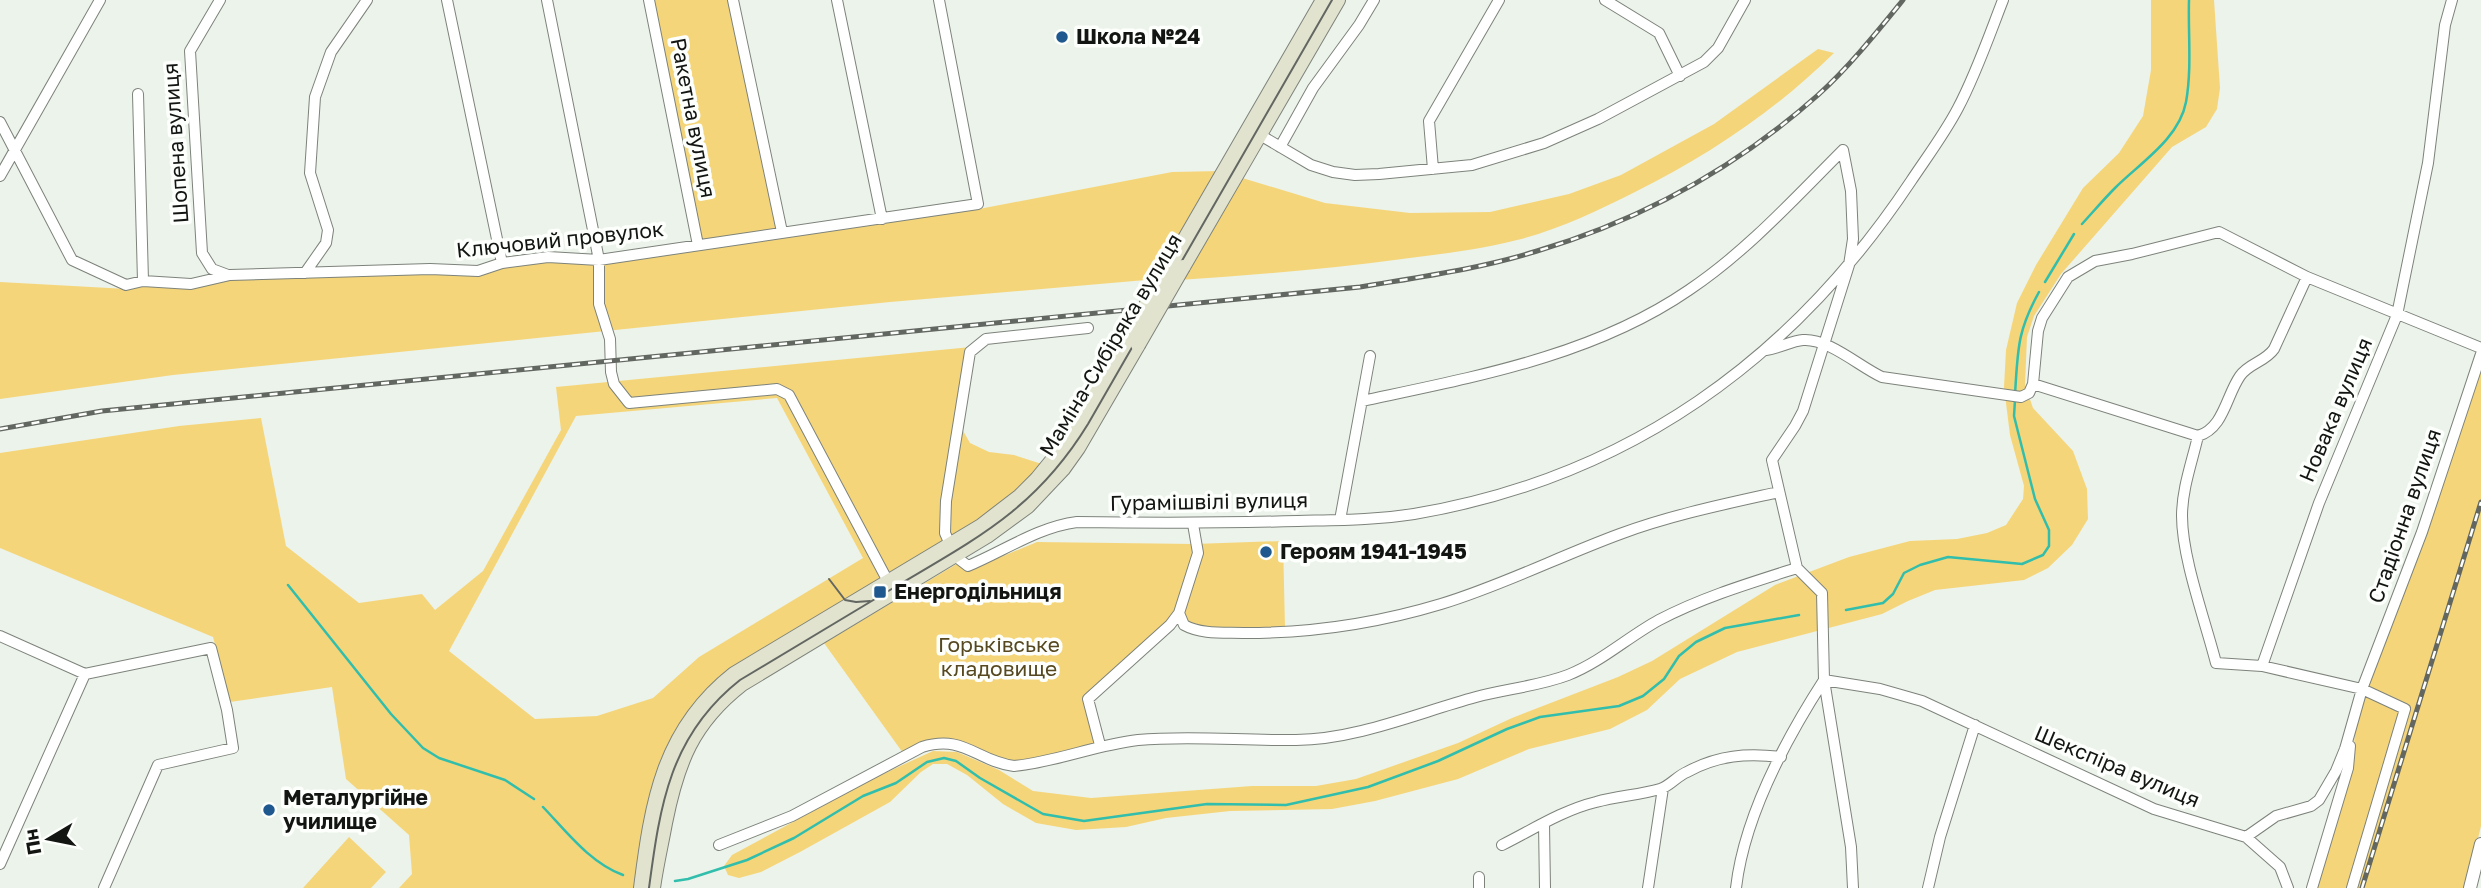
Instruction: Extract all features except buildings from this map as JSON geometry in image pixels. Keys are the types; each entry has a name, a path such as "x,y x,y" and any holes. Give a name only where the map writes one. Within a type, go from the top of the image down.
{"main road":[{"name":"Маміна-Сибіряка вулиця","path":"653,888 673,785 685,751 704,721 722,701 742,684 952,550 1001,512 1045,470 1068,441 1133,341 1178,264 1254,132 1323,0"},
{"name":"Маміна-Сибіряка вулиця","path":"1254,132 1338,0"},
{"name":"Маміна-Сибіряка вулиця","path":"641,888 660,781 673,746 694,713 734,674 891,587"}],"street":[{"path":"0,176 100,0"},
{"name":"Шопена вулиця","path":"220,0 190,51 202,253 212,270 230,275"},
{"path":"305,273 326,243 328,230 310,173 315,97 331,52 367,0"},
{"path":"447,0 502,263"},
{"path":"547,0 598,260 599,304 610,339 614,384 629,403 777,389 789,395 891,587"},
{"name":"Ракетна вулиця","path":"649,0 698,244"},
{"path":"733,0 782,232"},
{"path":"837,0 882,219"},
{"name":"Ключовий провулок","path":"15,150 72,260 126,285 143,281 191,284 230,275 430,269 478,271 502,263 548,257 598,260 978,204 939,0"},
{"path":"1280,147 1313,88 1374,0"},
{"path":"1433,169 1429,121 1499,0"},
{"path":"1605,0 1659,33 1680,76"},
{"path":"1254,132 1311,165 1333,172 1355,175 1472,165 1544,143 1598,119 1704,62 1717,48 1745,0"},
{"name":"Гурамішвілі вулиця","path":"952,550 968,566 1048,528 1069,523 1194,524 1340,520 1409,515 1477,501 1591,460 1639,438 1716,391 1766,349 1849,265 1888,216 1951,121 2003,0"},
{"name":"Новака вулиця","path":"2262,666 2311,523 2397,315 2428,163 2445,25 2452,0"},
{"path":"138,94 143,281"},
{"path":"0,122 15,150"},
{"path":"1362,401 1513,368 1640,320 1689,290 1725,262 1759,233 1843,150 1854,218 1849,265"},
{"path":"1825,344 1867,371 1882,377 2021,397 2029,393 2033,384 2038,331 2042,318 2068,277 2095,261 2219,232 2307,277 2481,348"},
{"name":"Гурамішвілі вулиця","path":"1797,568 1772,460 1796,426 1803,411 1849,265"},
{"path":"2033,384 2198,436 2208,433 2215,426 2241,375 2268,358 2274,349 2307,277"},
{"path":"952,550 944,533 946,501 970,352 986,339 1088,328"},
{"name":"Гурамішвілі вулиця","path":"1766,349 1805,340 1825,344"},
{"name":"Стадіонна вулиця","path":"2351,727 2362,690 2422,532 2481,354"},
{"path":"1340,520 1370,356"},
{"path":"2198,436 2182,516 2186,547 2216,663 2262,666 2362,690 2405,709 2352,888"},
{"path":"1179,613 1184,625 1194,631 1220,632 1311,630 1393,617 1443,603 1641,527 1718,505 1779,492"},
{"path":"1100,745 1088,699 1170,625 1179,613 1198,553 1194,524"},
{"path":"719,845 792,816 922,747 938,742 954,743 1001,765 1014,766 1027,765 1100,745 1179,737 1297,740 1334,737 1366,730 1474,698 1569,674 1689,605 1797,568 1822,593 1824,680 1851,847 1853,888"},
{"path":"0,636 85,674 211,648 227,710 233,748 158,765 104,888"},
{"path":"0,864 85,674"},
{"path":"1736,888 1738,867 1748,829 1762,795 1824,680"},
{"name":"Шекспіра вулиця","path":"1824,680 1880,689 1922,701 2154,809 2246,837"},
{"path":"1928,888 1940,837 1975,725"},
{"path":"2288,888 2280,867 2246,837 2276,816 2302,809 2319,800 2336,771 2351,727"},
{"path":"2312,888 2348,768 2351,727"},
{"path":"1502,845 1594,802 1663,788 1683,773 1706,762 1743,755 1781,757"},
{"path":"1648,888 1663,788"},
{"path":"1544,824 1545,888"},
{"path":"2470,888 2481,844"}],"green space":[{"path":"654,0 729,0 779,236 979,209 1172,172 1221,171 1157,279 890,302 173,375 0,399 0,282 127,289 144,284 503,266 703,248"},
{"path":"2151,0 2214,0 2220,88 2217,109 2206,127 2172,147 2061,274 2034,316 2027,337 2025,385 2033,408 2073,451 2087,489 2088,519 2072,545 2048,568 2024,580 1935,590 1882,614 1737,652 1680,679 1647,710 1610,729 1529,749 1458,779 1375,801 1332,809 1230,811 1166,818 1126,827 1076,830 1036,823 1003,804 967,775 947,764 933,764 890,802 800,852 761,872 739,878 728,875 724,866 732,855 874,778 933,751 957,752 999,770 1033,791 1091,798 1252,786 1316,786 1356,779 1458,743 1512,718 1618,677 1652,661 1775,585 1849,557 1910,541 1957,539 1987,533 2006,525 2023,499 2024,486 2010,435 2004,387 2006,350 2017,303 2036,265 2083,188 2119,153 2143,116 2151,70"},
{"path":"1818,49 1834,53 1765,113 1715,147 1635,192 1547,231 1474,249 1374,263 1179,280 1239,177 1325,203 1410,213 1490,212 1569,194 1621,175 1714,124"},
{"path":"971,347 962,429 970,443 989,452 1014,455 1045,465 999,509 717,682 638,888 399,888 412,874 409,835 346,779 332,687 230,702 213,637 0,548 0,453 179,426 261,418 286,546 359,603 422,594 435,610 483,571 561,430 556,387","holes":["777,398 863,558 699,657 653,698 597,716 535,719 449,651 576,416"]},
{"path":"2481,369 2481,826 2466,888 2317,888 2353,769 2355,727 2366,689"},
{"name":"Горьківське кладовище","path":"1283,541 1285,628 1195,628 1187,623 1168,622 1089,692 1095,743 1039,759 1015,762 1001,760 958,742 941,739 924,743 903,753 824,643 960,562 979,566 1037,542 1194,544"},
{"path":"349,837 386,872 371,888 303,888"}],"waterway":[{"path":"2082,224 2115,188 2167,139 2182,115 2189,77 2189,0"},
{"path":"2045,282 2074,234"},
{"path":"2015,394 2020,341 2026,318 2039,292"},
{"path":"1846,610 1883,603 1893,594 1904,573 1948,557 2022,564 2043,555 2049,546 2049,530 2035,499 2014,416 2015,400"},
{"path":"288,585 391,714 423,748 439,758 505,780 534,799"},
{"path":"675,881 747,860 794,838 863,796 896,783 927,762 944,758 956,761 1043,814 1084,821 1207,804 1286,805 1368,787 1438,761 1540,717 1619,706 1643,696 1664,679 1679,656 1696,642 1725,628 1799,615"},
{"path":"543,807 589,855 623,875"}],"tram line":[{"path":"649,888 658,828 672,774 683,748 716,701 740,680 952,553 1003,519 1026,500 1068,453 1088,424 1332,0"},
{"path":"829,579 845,600 870,601"}],"railway":[{"path":"0,429 102,411 1360,287 1494,263 1613,224 1721,168 1787,121 1818,95 1852,61 1903,0"},
{"path":"2362,888 2481,502"}],"place":[{"name":"Школа №24","path":"1062,37"},
{"name":"Героям 1941-1945","path":"1266,552"},
{"name":"Енергодільниця","path":"880,592"},
{"name":"Металургійне училище","path":"269,810"}]}
